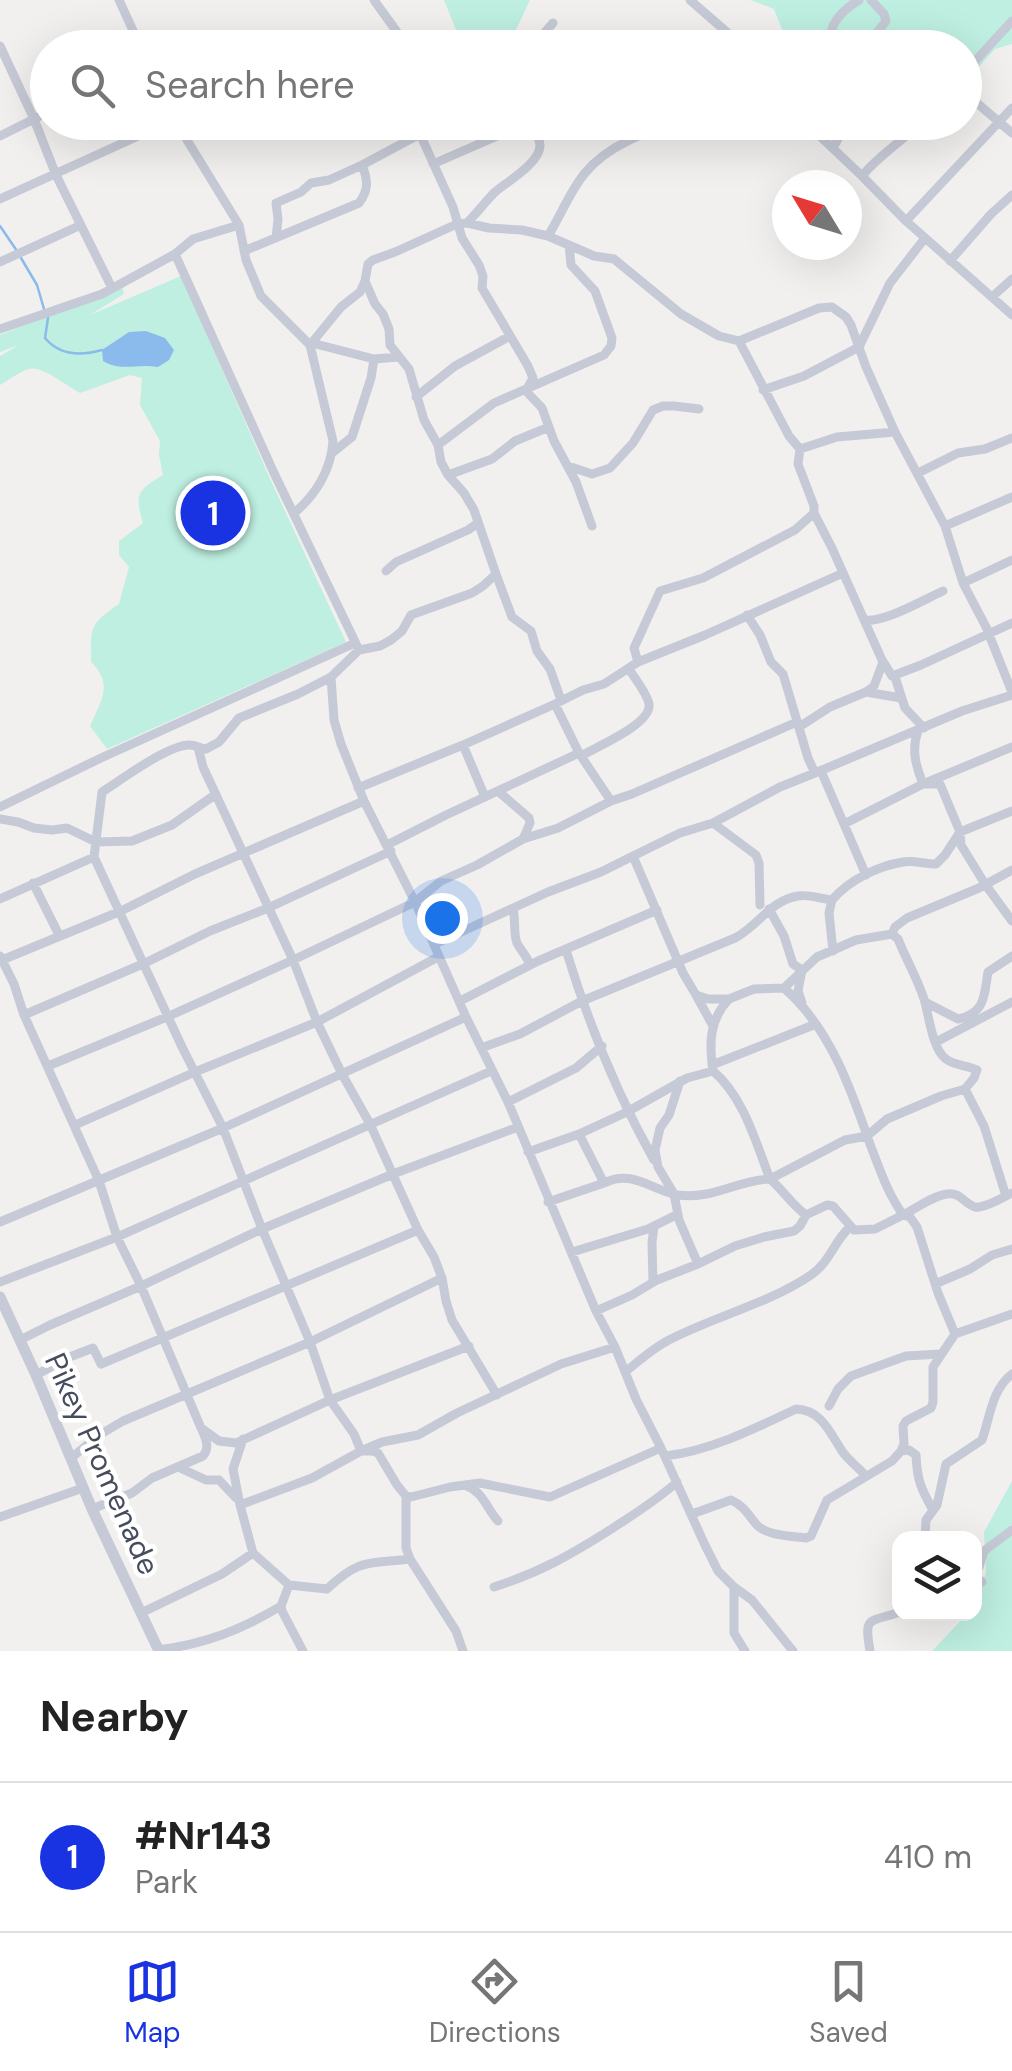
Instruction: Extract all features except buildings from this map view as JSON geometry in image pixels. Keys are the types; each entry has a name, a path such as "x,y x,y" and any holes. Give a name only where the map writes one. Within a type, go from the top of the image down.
{"street":[{"path":"120,0 133,30"},
{"path":"374,0 396,30"},
{"path":"690,0 724,30"},
{"path":"701,10 710,0"},
{"path":"831,30 841,14 859,0"},
{"path":"871,0 886,21 879,30"},
{"path":"982,54 1012,21"},
{"path":"547,30 553,23"},
{"path":"0,46 30,109"},
{"path":"0,74 11,68"},
{"path":"982,106 1012,133"},
{"path":"906,222 1012,108"},
{"path":"0,136 30,120"},
{"path":"42,140 112,288"},
{"path":"0,199 133,140"},
{"path":"184,140 239,225 244,251 266,302 311,344 374,360 398,357"},
{"path":"276,238 276,203 409,140"},
{"path":"422,140 462,223 462,238 479,264 482,288 533,378 526,391"},
{"path":"432,164 487,140"},
{"path":"311,344 340,308 360,292 368,264 462,223 484,208 492,195 538,153 539,140"},
{"path":"548,236 590,167 629,140"},
{"path":"824,140 856,170"},
{"path":"833,148 837,140"},
{"path":"903,140 876,158 862,176 906,222 1012,315"},
{"path":"244,251 360,203 368,185 362,165"},
{"path":"950,261 1012,194"},
{"path":"435,944 680,833 713,823 780,787 1012,693 963,583 945,526 895,432 846,317 832,307 818,308 739,341 719,336 681,314 614,259 594,256 548,236 462,223"},
{"path":"0,262 81,225"},
{"path":"0,329 102,294 175,254 194,239 239,225"},
{"path":"763,390 804,376 859,347 890,283 926,238"},
{"path":"438,445 494,403 604,355 611,346 612,338 595,291 572,265 569,245"},
{"path":"175,254 357,647"},
{"path":"992,298 1012,280"},
{"path":"365,281 389,329 390,345 409,369 441,462 469,501 512,617 531,631 537,651 550,669 558,702 580,754 611,801"},
{"path":"416,397 455,366 510,336"},
{"path":"739,341 788,436 800,449"},
{"path":"294,512 320,483 332,453 311,344"},
{"path":"332,453 352,437 374,360"},
{"path":"526,391 542,408 592,526"},
{"path":"568,466 592,474 610,468 633,444 654,410 663,406 699,409"},
{"path":"448,475 492,459 515,441 549,427"},
{"path":"800,449 858,434 895,432"},
{"path":"918,473 958,453 984,449 1012,438"},
{"path":"800,449 798,464 814,514 883,662 894,676 905,708 921,730"},
{"path":"945,526 1012,497"},
{"path":"24,1016 268,908 485,797 629,730 649,711 634,666 634,648 660,591 703,578 795,530 814,514"},
{"path":"386,572 396,562 478,524"},
{"path":"963,583 1012,560"},
{"path":"358,788 604,684 634,666 843,572"},
{"path":"0,807 101,758 357,647 380,646 402,630 412,615 472,593 496,574"},
{"path":"864,620 888,616 943,592"},
{"path":"747,615 771,662 783,674 808,758 866,875"},
{"path":"894,676 1012,623"},
{"path":"357,647 330,678 239,718 219,742 206,749 187,744 172,750 102,792 94,857 224,1128 330,1400 361,1451"},
{"path":"48,1066 168,1016 416,902 441,881 523,840 545,834 611,801 866,692 874,686 883,662"},
{"path":"330,678 334,720 358,788 416,902 508,1102 636,1399 718,1571 752,1600 793,1651"},
{"path":"866,692 901,698"},
{"path":"921,730 914,742 923,784"},
{"path":"463,746 485,797"},
{"path":"198,747 202,767 293,960 317,1022 428,1244 442,1278 452,1320 497,1395"},
{"path":"844,824 923,784 1012,747"},
{"path":"923,784 940,784 960,832 961,845 1012,920"},
{"path":"498,792 545,834"},
{"path":"0,819 34,828 67,828 96,842 132,840 172,826 216,794"},
{"path":"92,1509 198,1460 206,1453 207,1440 1,958 121,911 364,800"},
{"path":"833,951 830,913 832,900 841,889 908,860 936,864 960,832 1012,811"},
{"path":"523,840 529,818"},
{"path":"713,823 756,855 764,907 784,936 793,964 802,970"},
{"path":"634,856 688,983 713,1026"},
{"path":"0,899 94,857"},
{"path":"892,934 907,918 1012,870"},
{"path":"33,884 59,935"},
{"path":"481,1048 742,934 754,926 764,907 796,896 832,900"},
{"path":"513,909 515,936 530,965"},
{"path":"460,1001 530,965 657,910"},
{"path":"548,1202 622,1177 674,1194 714,1193 750,1180 770,1179 845,1140 867,1136 887,1119 965,1089 977,1070 944,1058 927,1020 925,1002 898,938 892,934 865,938 817,957 784,988 754,990 729,999 696,996"},
{"path":"566,950 582,1002 627,1112 674,1194 698,1264"},
{"path":"925,1002 958,1019 975,1013 984,1001 988,972 1012,956"},
{"path":"75,1125 317,1022 438,957"},
{"path":"802,970 798,991 802,1003 843,1070 885,1186 916,1228 955,1334"},
{"path":"784,988 802,1003"},
{"path":"729,999 713,1026 713,1068 741,1109 770,1179 806,1215"},
{"path":"936,1042 1012,1002"},
{"path":"0,1222 224,1128 466,1017"},
{"path":"528,1152 579,1134 680,1082 816,1024"},
{"path":"508,1102 576,1068 602,1046"},
{"path":"0,1282 117,1236 492,1071"},
{"path":"658,1167 658,1134 680,1082"},
{"path":"596,1311 750,1241 794,1231 806,1215 827,1206 833,1206 857,1231 875,1229 940,1195 952,1193 980,1207 1010,1195 984,1126 965,1089"},
{"path":"20,1340 262,1229 518,1127"},
{"path":"579,1134 604,1183"},
{"path":"572,1252 630,1236 678,1214"},
{"path":"654,1226 654,1282"},
{"path":"625,1372 668,1340 809,1276 829,1259 850,1227"},
{"path":"36,1375 93,1348 101,1364 418,1230"},
{"path":"935,1284 970,1269 992,1254 1012,1249"},
{"path":"71,1458 122,1421 310,1342 442,1278"},
{"name":"Pikey Promenade","path":"0,1296 158,1651"},
{"path":"692,1514 731,1500 741,1504 757,1526 768,1532 806,1538 814,1533 827,1500 892,1461 900,1451 906,1421 933,1402 933,1367 955,1334 1012,1314"},
{"path":"201,1428 219,1440 236,1444 330,1400 469,1346"},
{"path":"240,1505 312,1478 393,1438 418,1435 561,1364 615,1347"},
{"path":"828,1406 838,1388 851,1376 906,1356 940,1354"},
{"path":"925,1531 926,1520 937,1505 946,1464 982,1440 993,1402 1006,1376 1012,1374"},
{"path":"361,1451 378,1453 406,1496 480,1483 550,1497 663,1452 684,1454 803,1409 824,1422 843,1452 865,1475"},
{"path":"243,1439 233,1469 254,1553 289,1585 327,1589 348,1570 364,1564 410,1559"},
{"path":"900,1451 909,1450 916,1455 920,1488 933,1510"},
{"path":"178,1468 206,1480 219,1480 240,1505"},
{"path":"494,1587 525,1577 580,1550 644,1510 677,1482"},
{"path":"465,1485 476,1490 498,1521"},
{"path":"0,1518 83,1488"},
{"path":"406,1496 406,1548 410,1559 447,1617 463,1651"},
{"path":"982,1558 984,1552 1012,1530"},
{"path":"141,1612 222,1574 254,1553"},
{"path":"289,1585 282,1612 303,1651"},
{"path":"734,1588 734,1633 745,1651"},
{"path":"158,1651 216,1638 281,1606"},
{"path":"870,1651 865,1632 868,1626 892,1614"}],"green space":[{"path":"444,0 530,0 516,30 456,30"},
{"path":"751,0 1012,0 1012,44 995,49 982,63 982,30 782,30 774,9"},
{"path":"181,276 346,642 107,749 90,726 104,685 91,662 92,633 97,622 119,604 129,567 119,555 119,541 143,523 140,494 163,475 160,441 140,405 142,378 130,375 80,393 47,373 29,369 0,385 0,356 19,345 0,352 0,335 122,287 124,294 90,315"},
{"path":"1012,1481 1012,1651 932,1651 960,1621 982,1621 984,1532"}],"water":[{"path":"146,331 165,338 174,350 169,360 158,367 116,366 103,361 102,350 129,332"}],"waterway":[{"path":"0,226 17,251"},
{"path":"21,258 37,285 44,309"},
{"path":"48,318 45,338 57,348 79,354 102,350"}],"place":[{"name":"#Nr143","path":"213,513"}]}
